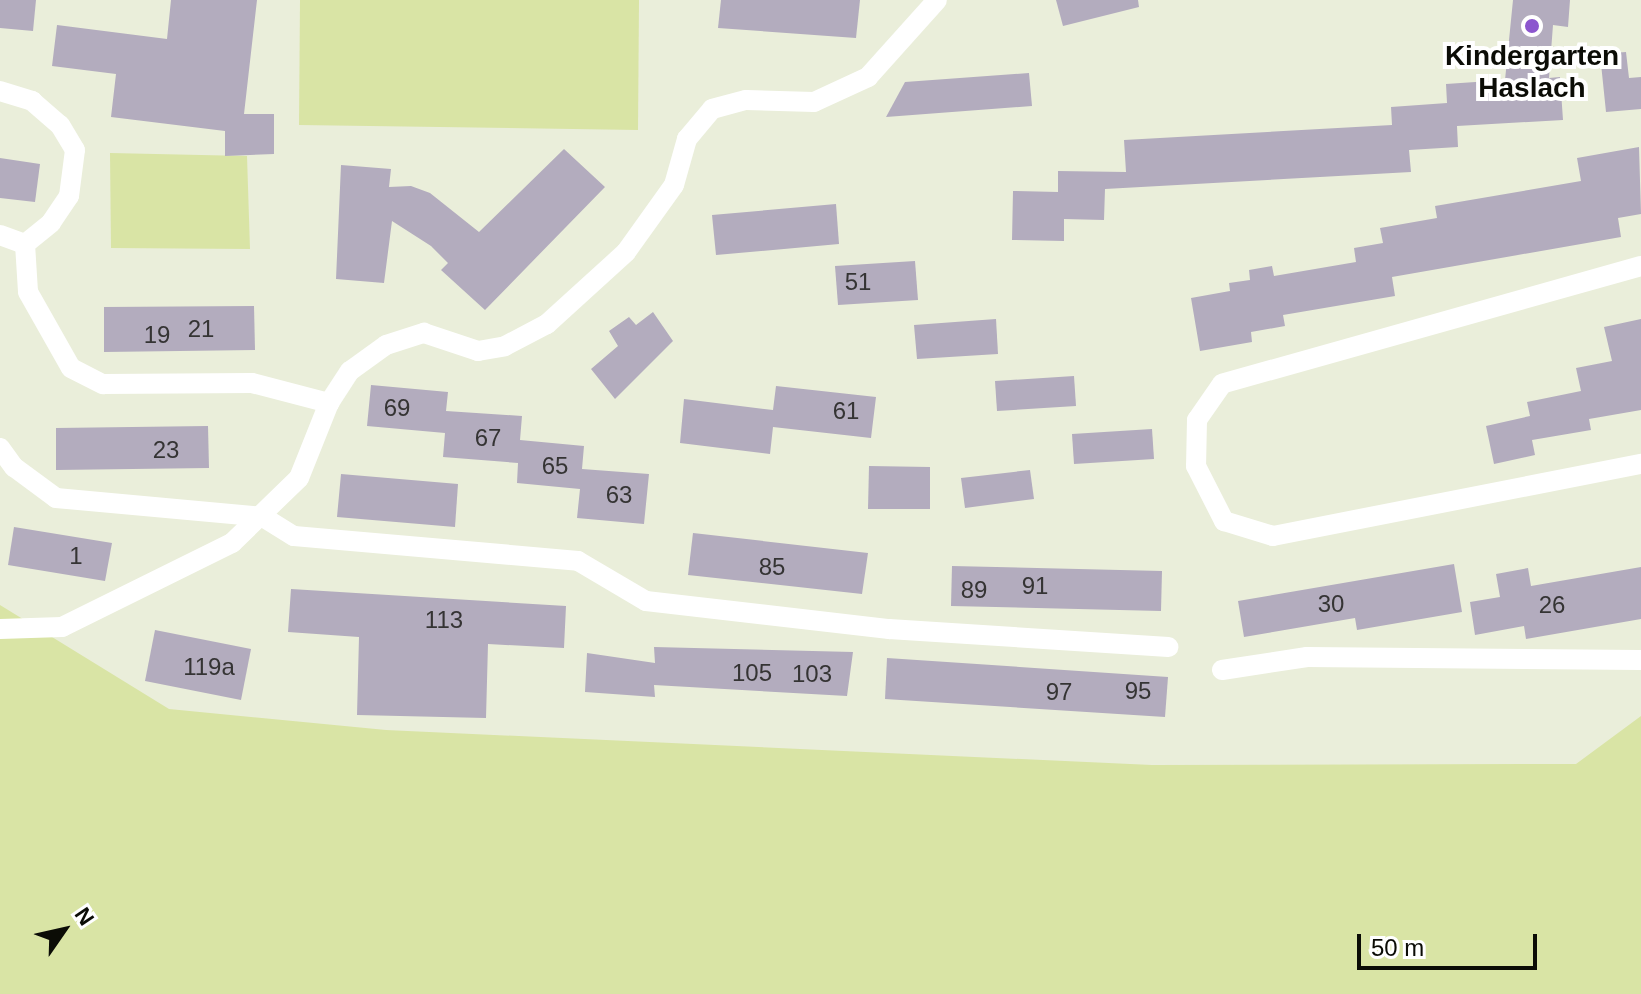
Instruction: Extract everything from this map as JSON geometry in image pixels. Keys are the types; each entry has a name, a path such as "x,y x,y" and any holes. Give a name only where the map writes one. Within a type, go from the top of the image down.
{"street":[{"path":"0,629 62,627 232,543 263,517 299,478 329,403 350,371 386,345 424,333 478,351 505,346 547,324 626,252 674,185 687,139 712,109 746,100 814,102 868,77 937,0"},
{"path":"0,91 32,101 60,125 75,150 69,196 51,223 25,244"},
{"path":"0,235 25,244"},
{"path":"25,244 28,292 71,368 103,384 252,383 329,403"},
{"path":"1641,266 1222,384 1197,420 1196,466 1224,521 1273,536 1641,464"},
{"path":"0,448 14,467 56,498 263,517 294,536 578,561 646,601 889,629 1168,647"},
{"path":"1222,670 1307,657 1641,660"}],"green space":[{"path":"300,0 639,0 638,130 299,125"},
{"path":"110,153 247,156 250,249 111,248"},
{"path":"0,605 169,709 386,730 1152,765 1576,764 1641,716 1641,994 0,994"}],"building":[{"path":"0,0 36,0 33,31 0,28"},
{"path":"171,0 257,0 244,114 274,114 274,154 225,156 225,131 111,117 116,74 52,66 57,25 167,39"},
{"path":"721,0 860,0 856,38 718,28"},
{"path":"1056,0 1138,0 1139,7 1063,26"},
{"path":"1513,0 1570,0 1568,27 1553,25 1549,78 1560,77 1563,120 1457,126 1458,147 1409,150 1411,172 1105,189 1104,220 1064,219 1064,241 1012,240 1013,191 1058,192 1058,171 1126,172 1124,140 1392,125 1391,107 1447,103 1446,84 1505,80"},
{"path":"1626,52 1629,78 1641,77 1641,109 1606,112 1600,54"},
{"path":"1029,73 1032,106 886,117 905,82"},
{"path":"1639,147 1641,214 1618,218 1621,237 1392,277 1395,296 1283,315 1285,326 1251,332 1252,342 1200,351 1191,298 1230,291 1229,283 1250,280 1249,270 1272,266 1274,276 1356,262 1354,248 1383,243 1380,228 1437,218 1435,206 1581,181 1577,158"},
{"path":"564,149 605,187 485,310 441,270 448,263 431,246 392,221 384,283 336,279 341,165 391,169 389,187 411,186 430,193 479,232"},
{"path":"0,158 40,164 35,202 0,198"},
{"path":"836,204 839,244 716,255 712,215"},
{"path":"915,261 918,300 838,305 835,266"},
{"path":"254,306 255,350 104,352 104,307"},
{"path":"653,312 673,341 615,399 591,369 618,346 609,331 629,317 636,325"},
{"path":"996,319 998,354 917,359 914,325"},
{"path":"1641,319 1641,410 1589,419 1591,430 1532,440 1535,455 1494,464 1486,426 1530,416 1527,402 1581,391 1576,368 1612,361 1604,327"},
{"path":"1074,376 1076,406 997,411 995,381"},
{"path":"371,385 448,392 446,411 522,416 520,440 584,446 582,469 649,474 644,524 577,518 580,489 517,483 518,463 443,457 445,433 367,426"},
{"path":"776,386 876,397 871,438 773,427 770,454 680,443 684,399 773,410"},
{"path":"208,426 209,468 56,470 56,428"},
{"path":"1152,429 1154,459 1074,464 1072,434"},
{"path":"869,466 930,467 930,509 868,509"},
{"path":"1030,470 1034,499 965,508 961,478"},
{"path":"341,474 458,484 455,527 337,517"},
{"path":"14,527 112,543 105,581 8,565"},
{"path":"693,533 868,553 862,594 688,575"},
{"path":"1454,564 1462,612 1357,630 1355,618 1244,637 1238,601"},
{"path":"952,566 1162,571 1161,611 951,606"},
{"path":"1641,567 1641,619 1526,639 1524,626 1475,635 1470,602 1500,597 1496,574 1528,568 1531,586"},
{"path":"291,589 566,606 564,648 488,644 486,718 357,715 359,637 288,632"},
{"path":"155,630 251,649 241,700 145,681"},
{"path":"654,647 853,652 847,696 654,685 655,697 585,692 587,653 655,663"},
{"path":"887,658 1168,677 1165,717 885,699"}],"place":[{"name":"Kindergarten Haslach","path":"1532,26"}]}
